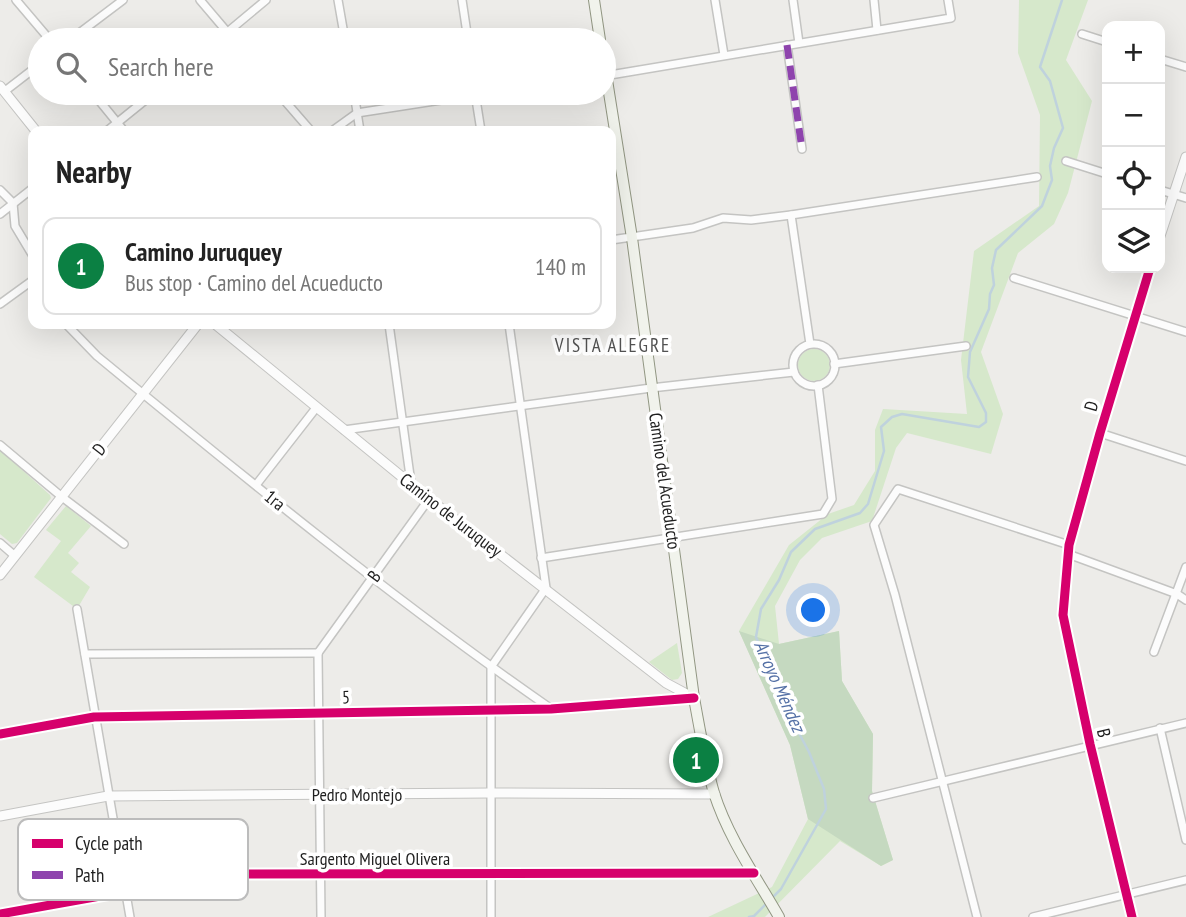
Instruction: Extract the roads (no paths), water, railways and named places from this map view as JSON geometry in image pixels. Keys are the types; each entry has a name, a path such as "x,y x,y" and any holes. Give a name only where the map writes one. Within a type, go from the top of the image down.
{"main road":[{"path":"594,0 598,28"},
{"name":"Camino del Acueducto","path":"610,105 613,126"},
{"name":"Camino del Acueducto","path":"616,142 632,238 694,698 715,794 735,841 779,917"}],"street":[{"path":"16,0 40,28"},
{"path":"86,28 123,0"},
{"path":"200,0 224,28"},
{"path":"232,28 266,0"},
{"path":"338,0 343,28"},
{"path":"461,0 466,28"},
{"path":"715,0 724,55"},
{"path":"793,0 799,43"},
{"path":"874,0 877,30"},
{"path":"616,74 951,18 948,0"},
{"path":"1082,34 1102,40"},
{"path":"787,45 802,149"},
{"path":"1165,61 1186,67"},
{"path":"28,72 2,89 32,126"},
{"path":"103,105 120,126"},
{"path":"113,126 139,105"},
{"path":"288,105 307,126"},
{"path":"356,105 359,126"},
{"path":"339,126 357,113 407,105"},
{"path":"477,105 480,126"},
{"path":"1165,220 1186,158"},
{"path":"1066,161 1102,172"},
{"path":"616,240 693,228 723,218 751,220 791,215 1037,177"},
{"path":"0,190 13,204 15,226 28,248"},
{"path":"0,214 28,192"},
{"path":"1165,192 1186,198"},
{"path":"791,215 810,344"},
{"name":"D","path":"1069,549 1100,433 1148,273"},
{"path":"1014,278 1186,331"},
{"path":"0,304 28,284"},
{"name":"1ra","path":"71,329 97,356 143,394 373,578 551,709"},
{"name":"D","path":"0,575 194,329"},
{"name":"Camino de Juruquey","path":"221,329 429,499 666,683 694,698"},
{"path":"390,329 411,483"},
{"path":"491,917 491,667 546,588 510,329"},
{"path":"810,344 817,344 829,351 834,364 828,380 818,385 801,381 794,372 793,364 798,351 810,344"},
{"path":"834,364 966,346"},
{"path":"343,430 651,388 794,372"},
{"path":"541,558 823,514 832,499 818,385"},
{"path":"256,485 316,408"},
{"path":"1100,433 1186,461"},
{"path":"0,445 124,544"},
{"path":"978,917 895,595 874,525 894,492 898,489 1069,549 1186,600"},
{"name":"B","path":"318,653 429,499"},
{"path":"0,543 15,556"},
{"name":"B","path":"1069,549 1063,615 1090,744 1132,917"},
{"path":"1154,652 1186,567"},
{"path":"77,609 112,819"},
{"path":"85,654 318,653 321,917"},
{"name":"5","path":"0,734 94,717 551,709 694,698"},
{"path":"873,798 1186,723"},
{"path":"1160,728 1186,840"},
{"name":"Pedro Montejo","path":"0,816 108,796 715,794"},
{"name":"Sargento Miguel Olivera","path":"248,874 754,873"},
{"path":"1032,917 1186,880"},
{"name":"Sargento Miguel Olivera","path":"0,914 80,900"}],"waterway":[{"name":"Arroyo Méndez","path":"773,897 781,889 826,809 824,789 809,752 785,707 756,637 761,609 779,580 791,552 815,529 860,513 868,504 884,451 881,427 892,417 902,414 979,427 986,422 986,413 968,377 970,352 989,309 994,285 992,268 996,250 1042,206 1052,180 1050,166 1063,128 1050,81 1040,67 1062,0"},
{"name":"Arroyo Méndez","path":"749,917 754,916 768,902"}],"place":[{"name":"Camino Juruquey","path":"696,760"}],"district":[{"name":"VISTA ALEGRE","path":"613,345"}]}
